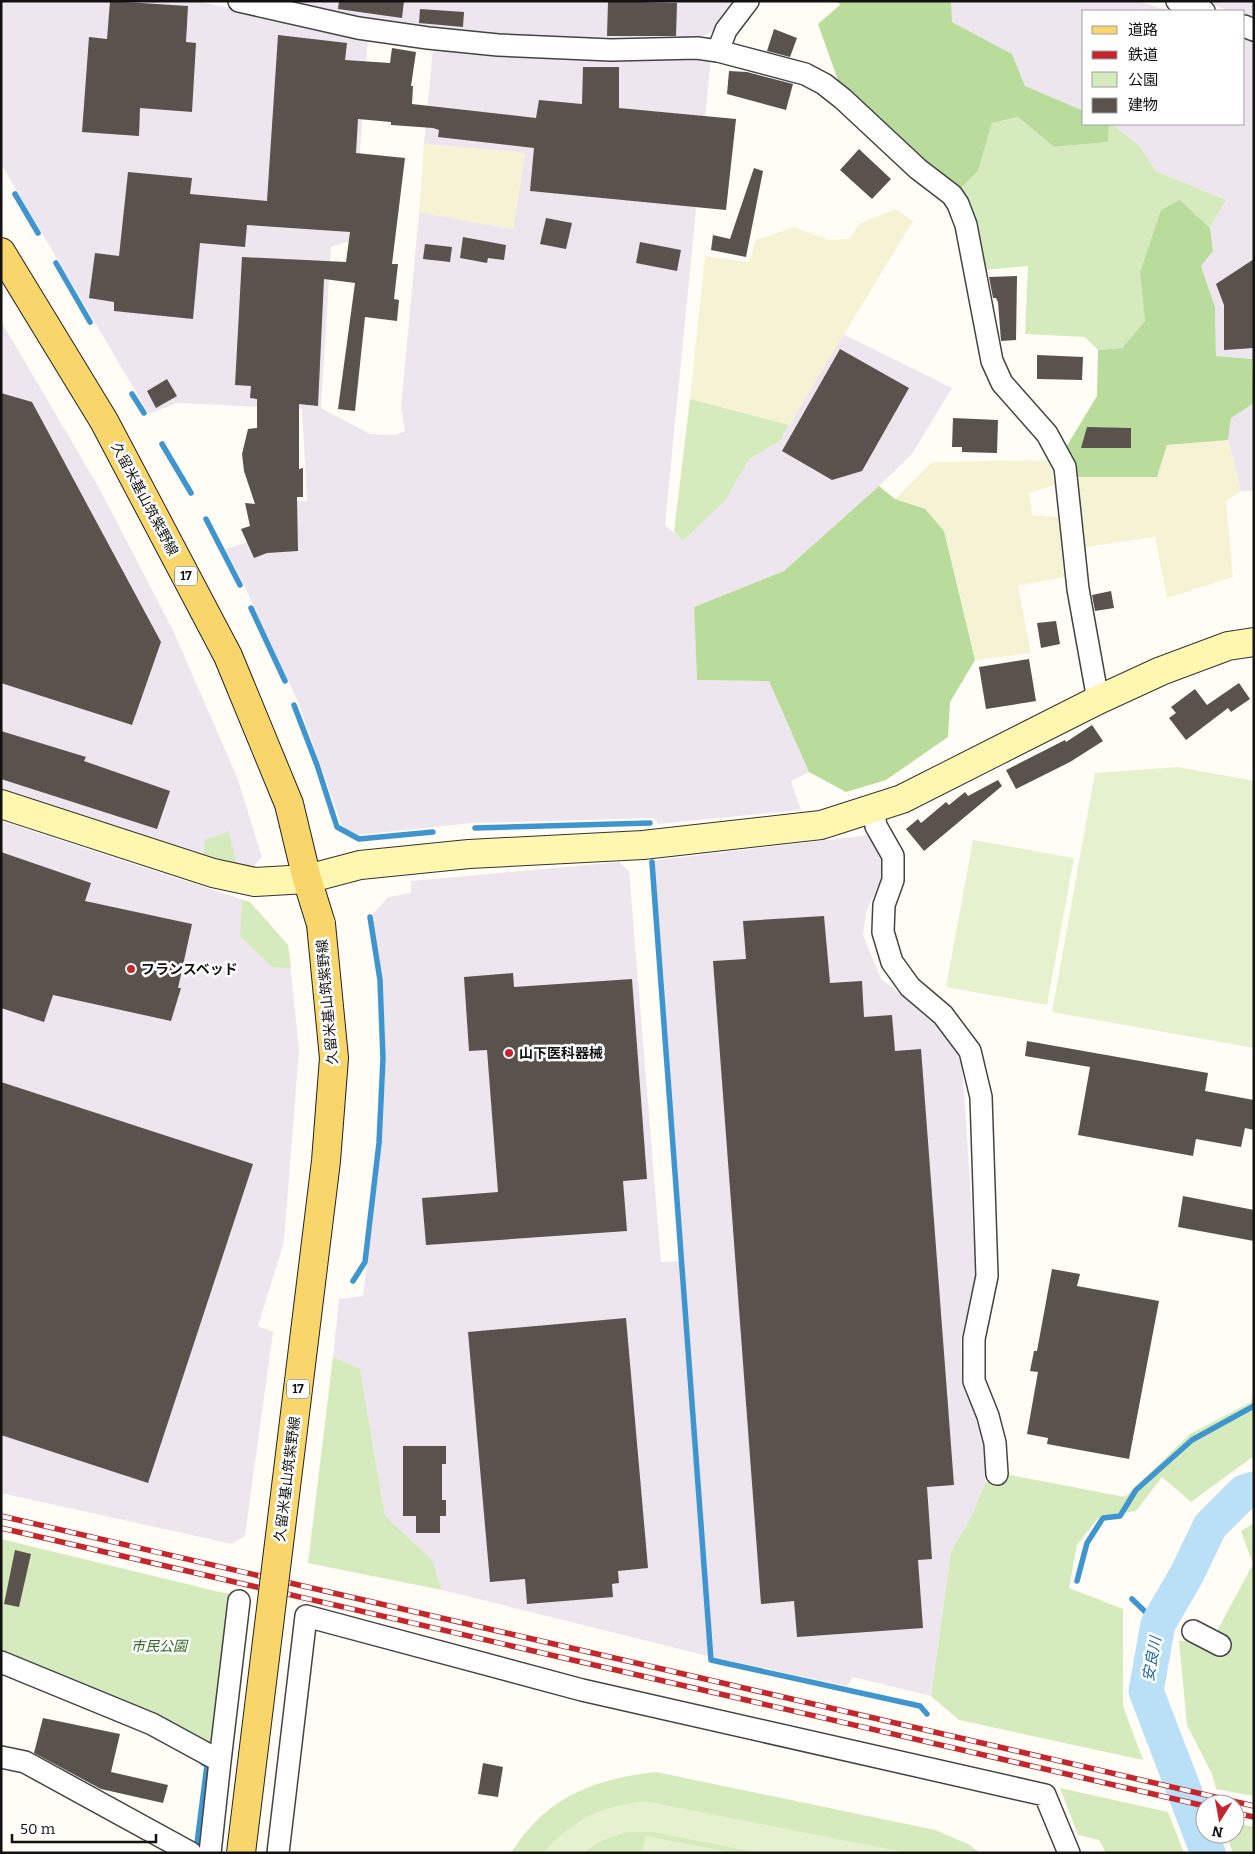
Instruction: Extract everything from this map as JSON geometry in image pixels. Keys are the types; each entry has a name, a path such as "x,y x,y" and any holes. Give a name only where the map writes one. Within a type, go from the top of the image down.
{"main road":[{"name":"久留米基山筑紫野線","path":"1,252 104,421 228,656 288,804 320,924 334,1058 326,1161 242,1853"}],"street":[{"path":"239,1 358,28 428,38 508,45 611,50 697,48 718,51 805,74 824,84 843,99 918,169 952,195 958,204 966,225 992,361 1002,384 1047,434 1065,467 1078,589 1098,700"},
{"path":"718,51 726,30 748,1"},
{"path":"1177,1 1201,10"},
{"path":"1,804 213,873 255,882 307,878 360,865 469,854 643,845 822,825 902,799 1098,700 1162,672 1228,646 1254,642"},
{"path":"873,808 876,826 892,856 893,880 884,905 883,932 892,962 910,987 943,1015 970,1051 981,1097 987,1276 974,1339 974,1381 988,1416 995,1444 997,1474"},
{"path":"210,1853 239,1601"},
{"path":"278,1853 306,1616 582,1690 1045,1795 1069,1853"},
{"path":"1193,1631 1220,1645"},
{"path":"1,1662 152,1724 220,1761"},
{"path":"1,1757 25,1762 188,1851"}],"shaded area":[{"path":"1,1 195,1 368,36 354,240 331,247 321,408 370,434 395,435 405,431 401,408 419,212 513,229 525,153 424,144 433,47 711,57 665,525 683,541 726,500 749,459 780,441 843,334 952,388 912,454 784,571 694,607 697,680 769,681 809,772 791,781 801,810 658,824 653,818 472,823 358,835 342,826 298,702 242,581 225,549 272,535 265,501 307,501 302,409 177,403 149,414 1,164"},
{"path":"280,1 737,1 714,31 689,42 500,37 354,18"},
{"path":"951,1 1137,1 1168,10 1082,10 1082,110 1025,86 1012,54 952,22"},
{"path":"1202,1 1254,1 1254,20 1245,16 1245,10 1227,10"},
{"path":"1245,37 1254,40 1254,370 1252,359 1216,356 1215,307 1201,266 1213,251 1210,228 1226,200 1156,171 1139,145 1112,125 1245,125"},
{"path":"424,144 525,153 513,229 419,212"},
{"path":"895,209 913,221 789,425 690,399 705,256 749,262 756,240 794,227 829,240 849,239 859,224"},
{"path":"1,321 98,486 173,630 237,777 262,857 250,870 1,790"},
{"path":"1254,403 1254,491 1241,491 1228,440 1231,418"},
{"path":"1228,440 1241,491 1226,501 1233,577 1167,598 1155,537 1079,548 1076,477 1157,477 1167,445"},
{"path":"1049,460 1055,485 1029,493 1032,515 1058,517 1064,577 1018,586 1031,653 975,660 944,531 895,499 932,462"},
{"path":"1,821 250,902 288,945 299,1050 284,1242 258,1326 273,1332 245,1536 232,1544 1,1493"},
{"path":"871,835 882,856 885,871 866,912 863,935 881,979 935,1019 962,1063 976,1272 961,1340 962,1378 985,1438 985,1483 974,1511 951,1552 931,1696 853,1677 847,1686 708,1656 442,1590 432,1560 385,1517 360,1370 333,1357 339,1299 363,1296 381,1144 386,1062 381,981 372,915 388,897 411,893 411,881 619,862 629,871 661,1262 680,1261 649,861"}],"green space":[{"path":"838,1 951,1 952,22 1012,54 1025,86 1082,110 1082,125 1109,125 1108,142 1054,147 1018,117 992,123 978,171 960,189 900,146 840,86 818,24 840,5"},
{"path":"1018,117 1054,147 1108,142 1109,125 1112,125 1139,145 1156,171 1226,200 1210,228 1180,200 1140,273 1145,321 1122,348 1098,350 1085,337 1025,334 1028,266 983,270 960,189 978,171 992,123"},
{"path":"1180,200 1210,228 1213,251 1201,266 1215,307 1216,356 1252,359 1254,403 1231,418 1228,440 1167,445 1157,477 1076,477 1065,449 1097,396 1098,350 1122,348 1145,321 1140,273 1161,210"},
{"path":"690,399 789,425 780,441 749,459 726,500 683,541 674,532"},
{"path":"879,486 895,499 925,509 944,531 975,660 950,702 948,737 886,780 846,792 809,772 769,681 697,680 694,607 784,571"},
{"path":"1178,767 1254,781 1254,1048 1052,1012 1095,773"},
{"path":"229,831 237,866 203,855 205,840"},
{"path":"973,840 1074,858 1047,1005 946,987"},
{"path":"242,900 250,902 288,945 291,968 272,967 240,936"},
{"path":"333,1357 360,1369 385,1516 432,1560 442,1590 308,1563"},
{"path":"1254,1389 1254,1456 1191,1502 1162,1477 1136,1511 1100,1516 1077,1545 1069,1588 1123,1609 1123,1706 1143,1760 959,1720 931,1696 951,1552 974,1511 985,1483 1010,1475 1125,1497 1190,1434 1251,1402"},
{"path":"1254,1523 1254,1796 1216,1789 1212,1774 1187,1725 1179,1640 1209,1646 1253,1564 1241,1531"},
{"name":"市民公園","path":"1,1539 232,1595 215,1751 1,1654"},
{"path":"656,1772 935,1830 968,1844 980,1853 511,1853 540,1818 573,1794 612,1780"},
{"path":"1060,1788 1168,1812 1184,1853 1106,1853 1099,1840 1078,1835"},
{"path":"645,1801 909,1853 759,1853 653,1832 627,1832 601,1841 583,1853 544,1853 566,1831 589,1816 615,1806"},
{"path":"1245,1825 1254,1827 1254,1853 1233,1853 1230,1844 1245,1844"},
{"path":"646,1836 735,1853 642,1853"}],"building":[{"path":"110,1 188,6 186,42 196,43 192,112 140,108 139,136 82,132 89,37 107,39"},
{"path":"339,1 404,1 402,18 338,9"},
{"path":"608,1 677,3 676,36 607,36"},
{"path":"420,9 464,12 463,27 419,23"},
{"path":"774,29 797,38 790,57 767,51"},
{"path":"278,35 347,43 345,60 390,63 392,48 416,52 411,86 413,86 412,104 536,118 539,100 582,104 583,67 619,67 619,108 736,119 726,210 530,191 534,148 438,137 439,130 433,128 391,125 391,122 358,119 356,153 405,158 392,264 398,264 394,299 399,300 397,321 365,317 355,411 338,409 355,283 324,279 318,406 299,404 299,469 303,468 303,497 297,497 298,551 267,553 254,558 241,529 250,526 245,503 255,504 244,471 242,454 248,429 257,428 257,399 250,398 251,386 235,385 242,257 346,262 350,232 247,225 245,247 200,243 193,319 114,311 114,302 89,298 95,253 119,256 128,172 192,178 190,194 267,201"},
{"path":"729,71 747,72 793,84 786,110 727,94"},
{"path":"859,149 891,179 872,199 840,170"},
{"path":"754,168 763,171 746,257 711,250 713,235 730,239"},
{"path":"546,218 572,223 566,249 540,244"},
{"path":"463,237 506,245 504,260 488,258 487,263 460,258"},
{"path":"640,242 681,250 677,271 636,263"},
{"path":"425,244 452,247 450,262 423,259"},
{"path":"1254,259 1254,348 1224,350 1224,305 1216,284"},
{"path":"1017,276 1016,340 1001,341 998,302 996,298 993,298 989,277"},
{"path":"840,349 909,388 862,471 832,480 782,451"},
{"path":"1037,355 1083,357 1082,380 1037,379"},
{"path":"167,379 177,396 156,408 147,391"},
{"path":"1,393 32,402 161,642 132,725 1,683"},
{"path":"953,418 998,420 997,453 962,452 962,447 952,447"},
{"path":"1087,427 1131,428 1131,448 1081,448"},
{"path":"1111,591 1114,608 1095,611 1092,595"},
{"path":"1056,621 1060,644 1041,648 1037,623"},
{"path":"1029,659 1036,701 986,709 979,667"},
{"path":"1239,683 1250,699 1231,712 1228,708 1186,740 1169,718 1176,713 1171,707 1195,689 1207,705"},
{"path":"1092,725 1103,741 1070,762 1016,789 1006,770 1065,740 1066,742"},
{"path":"1,731 86,757 84,761 170,791 157,829 1,779"},
{"path":"998,780 1002,786 924,851 906,829 918,819 921,823 946,802 949,805 965,792 968,796"},
{"path":"1,852 91,883 85,901 192,924 178,988 181,988 171,1021 53,995 44,1022 1,1008"},
{"path":"824,916 830,983 862,981 864,1017 892,1015 895,1051 921,1049 954,1485 927,1487 932,1559 918,1560 923,1628 797,1637 794,1601 761,1604 713,961 746,959 743,921"},
{"path":"513,973 514,987 632,979 647,1179 623,1181 627,1231 426,1245 422,1198 498,1192 487,1050 469,1051 464,977"},
{"path":"1027,1041 1208,1073 1205,1091 1254,1100 1254,1130 1245,1128 1241,1147 1196,1139 1193,1156 1078,1135 1090,1067 1025,1056"},
{"path":"1,1082 253,1164 148,1483 1,1435"},
{"path":"1183,1196 1254,1210 1254,1241 1178,1227"},
{"path":"1052,1269 1080,1274 1077,1286 1159,1301 1129,1459 1047,1444 1048,1438 1027,1434 1038,1372 1030,1371 1034,1351 1037,1351"},
{"path":"626,1318 648,1568 618,1571 619,1583 612,1584 613,1597 527,1604 525,1579 490,1582 468,1332"},
{"path":"403,1446 446,1446 446,1464 442,1464 442,1500 446,1500 446,1516 440,1516 440,1533 416,1533 416,1516 403,1516"},
{"path":"15,1550 31,1554 19,1607 4,1604"},
{"path":"43,1718 120,1734 111,1772 168,1785 163,1803 101,1789 34,1753"},
{"path":"483,1763 503,1767 498,1797 478,1794"}],"waterway":[{"path":"15,194 38,233"},
{"path":"56,263 90,322"},
{"path":"132,394 144,413"},
{"path":"162,444 191,493"},
{"path":"206,519 240,585"},
{"path":"251,608 285,681"},
{"path":"294,705 317,765 337,827 359,839 433,832"},
{"path":"475,828 650,823"},
{"path":"652,862 711,1660 920,1706 927,1714"},
{"path":"353,1281 365,1262 379,1143 383,1059 380,980 370,917"},
{"path":"1077,1581 1087,1543 1103,1518 1120,1516 1136,1490 1192,1440 1254,1406"},
{"name":"安良川","path":"1208,1853 1146,1691 1158,1624 1187,1574 1210,1526 1244,1492 1254,1489"},
{"path":"1132,1599 1158,1624"},
{"path":"196,1851 207,1765 203,1763"}],"railway":[{"path":"1,1516 1254,1806"},
{"path":"1,1528 1195,1804"},
{"path":"1245,1815 1254,1817"}],"place":[{"name":"フランスベッド","path":"131,969"},
{"name":"山下医科器械","path":"509,1053"}]}
